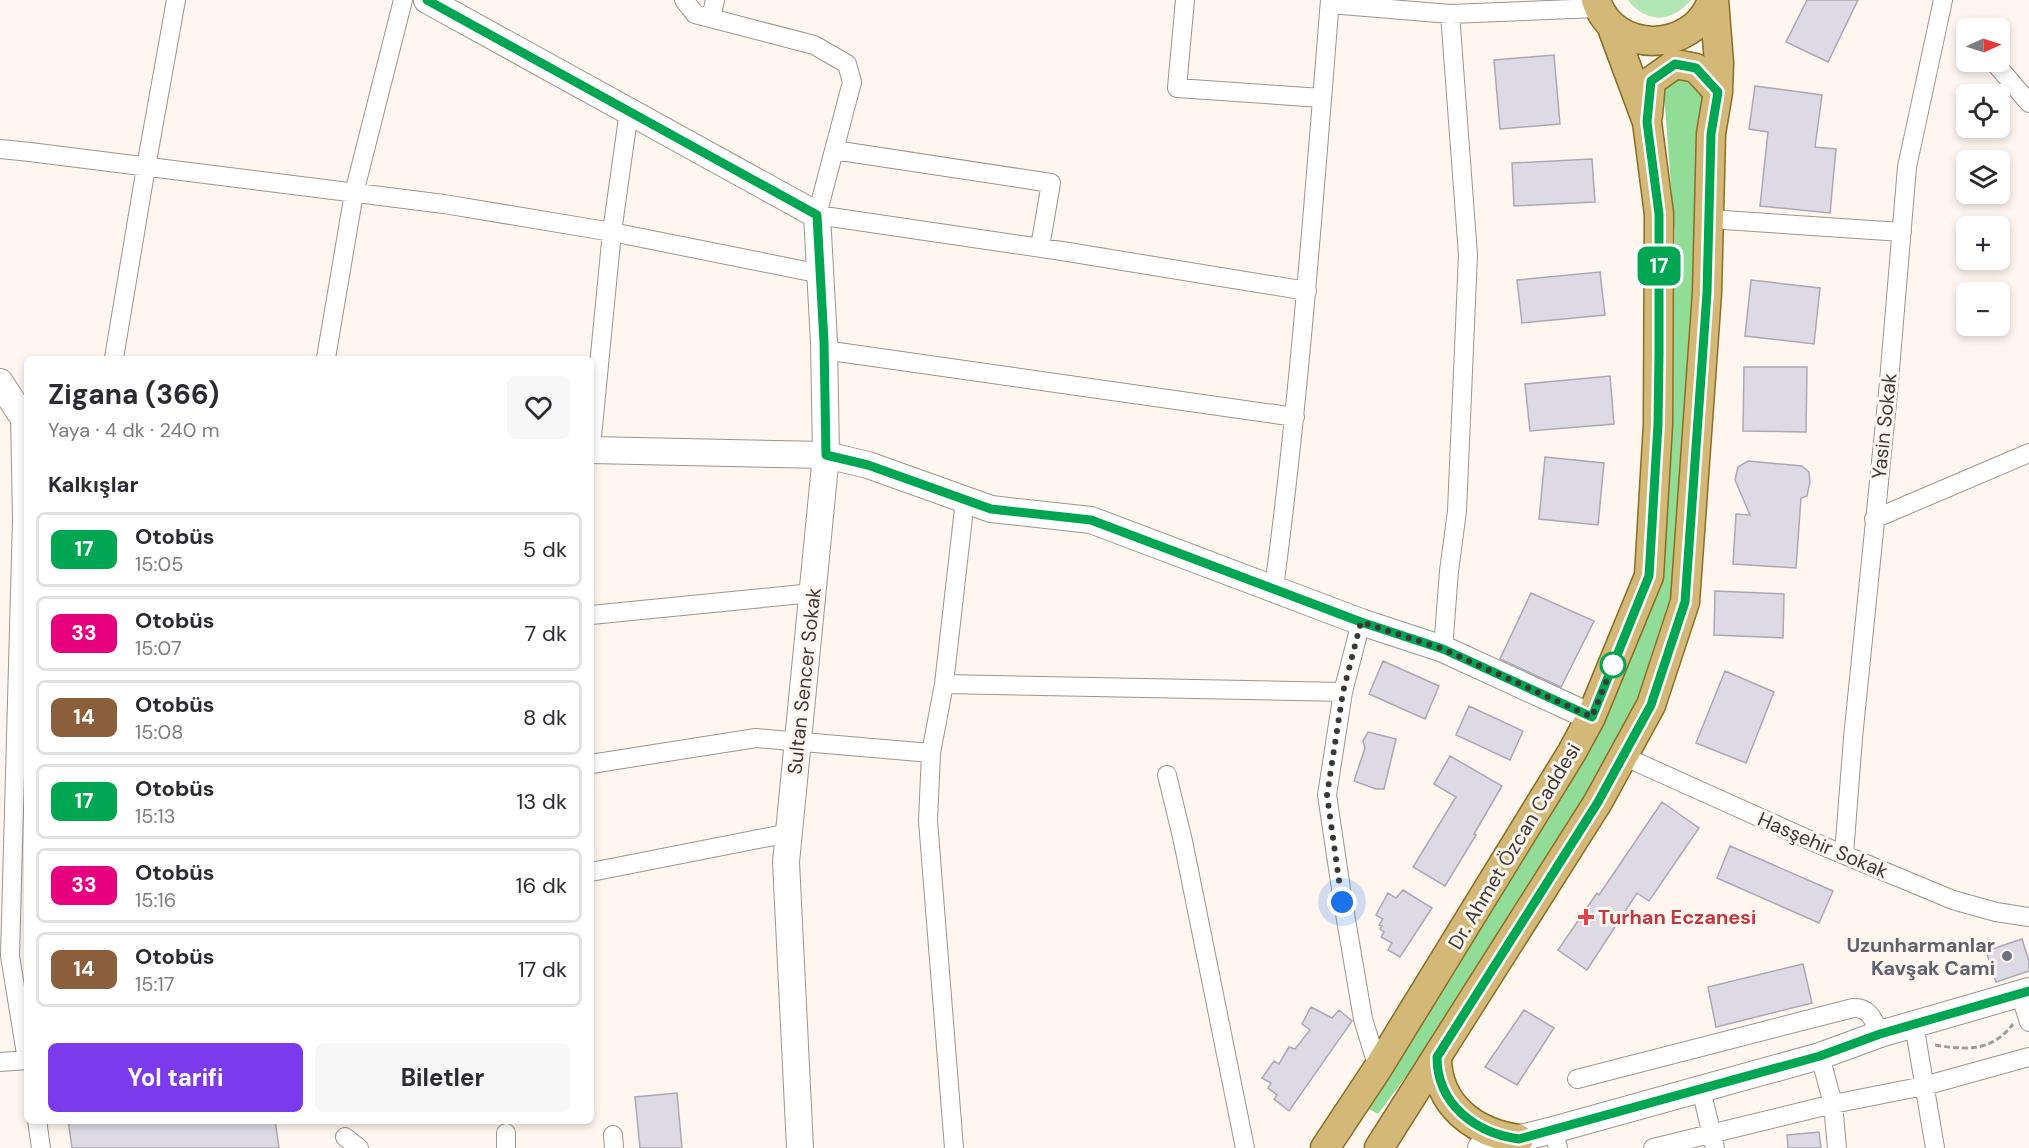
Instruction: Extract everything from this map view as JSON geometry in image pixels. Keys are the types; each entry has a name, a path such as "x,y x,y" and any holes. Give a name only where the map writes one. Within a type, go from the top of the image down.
{"main road":[{"path":"1602,11 1629,37 1650,42 1671,40 1690,30 1705,15 1713,0"},
{"path":"1379,1148 1598,802 1651,705 1685,602 1707,293 1711,134 1718,92 1719,63 1713,0"},
{"name":"Dr. Ahmet Özcan Caddesi","path":"1326,1148 1378,1068 1592,717 1649,576 1658,424 1659,214 1647,122 1602,11"},
{"path":"1647,122 1651,81 1675,64 1696,68 1718,92"},
{"path":"1437,1057 1441,1086 1458,1111 1484,1130 1519,1139"}],"street":[{"path":"114,356 176,0"},
{"path":"326,356 354,193 403,0"},
{"path":"427,0 817,215 1040,247 1307,291"},
{"path":"684,0 695,14 814,45 847,64 852,82 817,215"},
{"path":"711,18 715,0"},
{"path":"1185,0 1177,88 1322,98"},
{"name":"Yasin Sokak","path":"1844,854 1852,738 1888,393 1907,167 1943,0"},
{"path":"1274,588 1295,417 1330,2 1450,14 1602,11"},
{"path":"1443,649 1449,571 1457,511 1468,255 1450,14"},
{"path":"2002,72 2029,103"},
{"path":"594,418 612,232 629,111"},
{"path":"0,149 444,204 612,232 821,274"},
{"path":"834,150 1051,183 1040,247"},
{"name":"Sultan Sencer Sokak","path":"800,1148 786,862 826,455 824,350 817,215"},
{"path":"1709,219 1902,232"},
{"path":"824,350 1295,417"},
{"path":"0,382 24,415 22,653 8,680 13,865 24,1022"},
{"path":"594,449 826,455 868,465 991,509 1091,520 1361,622 1443,649 1592,717"},
{"path":"1874,519 2029,453"},
{"path":"954,1148 927,821 931,753 944,684 965,500"},
{"path":"594,615 813,592"},
{"path":"1361,622 1343,692 1327,795 1342,902 1363,1019 1378,1068"},
{"path":"944,684 1343,692"},
{"path":"594,764 756,738 931,753"},
{"name":"Hasşehir Sokak","path":"1623,756 1953,900 1996,912 2029,917"},
{"path":"1167,775 1183,841 1245,1148"},
{"path":"594,871 789,833"},
{"path":"1481,1148 1519,1139 1556,1139 1701,1089 1820,1056 1880,1034 2025,992 2029,1022"},
{"path":"1577,1079 1853,1008 1868,1011 1880,1034"},
{"path":"1914,1024 1935,1148"},
{"path":"1820,1056 1833,1104 1837,1148"},
{"path":"1653,1148 1714,1140 1833,1104 1924,1086 2029,1057"},
{"path":"0,1062 24,1060"},
{"path":"1701,1089 1714,1140"},
{"path":"38,1124 41,1148"}],"green space":[{"path":"1628,0 1691,0 1675,13 1659,18 1643,13"},
{"path":"1684,72 1714,92 1673,595 1640,701 1616,747 1453,1013 1378,1114 1366,1107 1603,720 1632,655 1659,574 1675,236 1663,81"}],"building":[{"path":"1807,0 1858,0 1828,62 1786,42"},
{"path":"1554,55 1560,124 1500,129 1494,60"},
{"path":"1755,86 1822,95 1815,147 1836,149 1830,213 1760,206 1768,132 1749,129"},
{"path":"1592,159 1595,202 1514,206 1512,163"},
{"path":"1600,272 1605,315 1522,323 1517,280"},
{"path":"1751,280 1820,288 1814,344 1745,336"},
{"path":"1744,367 1807,367 1806,432 1743,431"},
{"path":"1610,376 1614,424 1530,431 1525,384"},
{"path":"1545,457 1604,463 1598,525 1539,519"},
{"path":"1748,461 1802,466 1809,472 1810,482 1807,496 1801,498 1796,568 1733,564 1736,514 1750,515 1735,480 1738,467"},
{"path":"1715,591 1784,594 1783,638 1714,635"},
{"path":"1531,593 1594,621 1561,687 1500,659"},
{"path":"1383,661 1439,686 1425,719 1369,694"},
{"path":"1725,671 1774,692 1746,763 1696,743"},
{"path":"1469,706 1523,731 1510,760 1456,735"},
{"path":"1368,732 1396,739 1384,789 1376,789 1354,781 1365,748 1363,741"},
{"path":"1450,756 1502,786 1445,886 1413,867 1456,797 1434,784"},
{"path":"1662,802 1699,828 1649,901 1637,893 1587,970 1558,950 1597,893 1599,895"},
{"path":"1730,846 1833,891 1819,923 1717,878"},
{"path":"1403,890 1432,908 1400,957 1388,950 1392,943 1381,937 1384,932 1380,929 1382,926 1379,925 1383,919 1376,915 1388,893 1396,898"},
{"name":"Uzunharmanlar Kavşak Cami","path":"2022,939 2029,961 2029,971 1996,982 1986,951"},
{"path":"1803,964 1812,1003 1716,1027 1708,987"},
{"path":"1311,1007 1332,1018 1339,1010 1352,1021 1289,1111 1274,1099 1277,1095 1268,1088 1271,1083 1262,1078 1274,1061 1279,1064 1289,1047 1295,1049 1310,1030 1302,1024"},
{"path":"1524,1010 1554,1028 1517,1085 1485,1067"},
{"path":"677,1093 682,1148 640,1148 635,1097"},
{"path":"69,1124 276,1124 279,1148 72,1148"},
{"path":"1819,1132 1821,1148 1788,1148 1787,1135"}],"bus line":[{"name":"17","path":"427,0 817,215 824,342 826,455 868,465 991,509 1091,520 1361,622 1443,649 1592,717 1649,576 1658,424 1659,354 1659,214 1647,122 1651,81 1675,64 1696,68 1718,92 1711,134 1707,293 1685,602 1651,705 1598,802 1437,1057 1441,1086 1446,1096 1466,1119 1484,1130 1519,1139 1820,1056 1880,1034 2029,991"}],"place":[{"name":"Turhan Eczanesi","path":"1586,917"},
{"name":"Uzunharmanlar Kavşak Cami","path":"2007,956"}],"route":[{"path":"1342,902 1327,795 1343,692 1361,622 1443,649 1592,717 1616,657 1613,665"}]}
